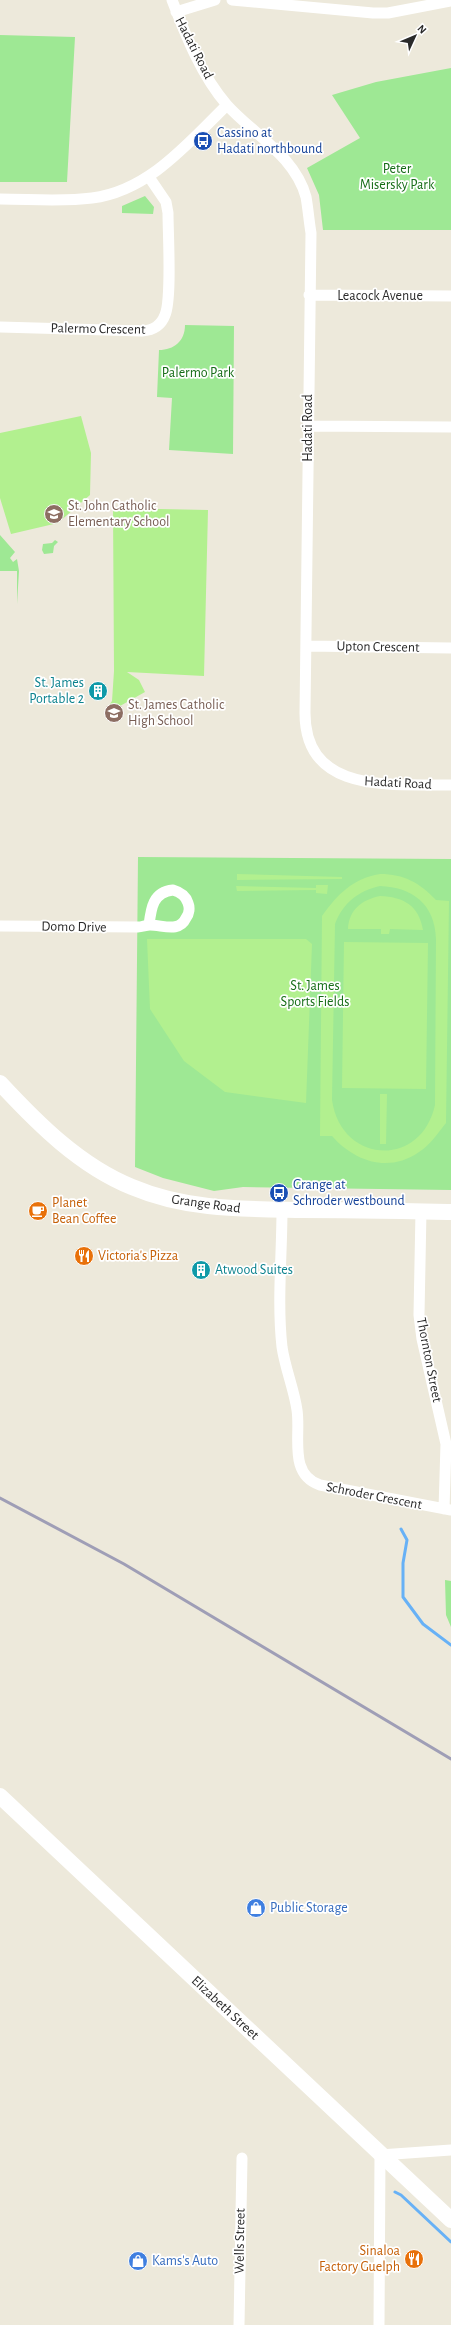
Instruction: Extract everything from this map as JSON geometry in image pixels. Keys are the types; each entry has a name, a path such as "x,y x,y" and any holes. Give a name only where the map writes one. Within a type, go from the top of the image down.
{"street":[{"name":"Hadati Road","path":"172,0 198,60 227,105 277,150 295,173 305,195 311,233 309,295 305,721 309,741 319,757 332,770 351,779 365,782 451,785"},
{"path":"176,12 215,0"},
{"path":"232,0 313,4 388,13 451,1"},
{"path":"0,199 92,198 125,189 149,177 165,165 227,105"},
{"name":"Palermo Crescent","path":"0,327 142,332 152,330 160,323 168,307 168,212 164,197 149,177"},
{"name":"Leacock Avenue","path":"309,295 451,296"},
{"path":"308,426 451,427"},
{"name":"Upton Crescent","path":"306,646 451,648"},
{"name":"Domo Drive","path":"0,926 138,927 149,925"},
{"name":"Grange Road","path":"0,1083 33,1119 70,1150 132,1187 172,1200 218,1208 451,1212"},
{"name":"Schroder Crescent","path":"282,1209 282,1348 297,1408 298,1462 303,1474 311,1482 320,1485 448,1510"},
{"name":"Thornton Street","path":"421,1211 419,1315 422,1339 446,1444 448,1510"},
{"name":"Elizabeth Street","path":"0,1796 380,2155 451,2220"},
{"path":"379,2325 380,2155 451,2150"},
{"name":"Wells Street","path":"239,2325 242,2158"}],"green space":[{"path":"0,35 75,37 67,182 0,182"},
{"name":"Peter Misersky Park","path":"451,68 451,230 323,230 319,195 307,168 360,138 332,95 376,82"},
{"path":"145,196 154,207 153,214 122,213 122,206"},
{"name":"Palermo Park","path":"185,325 234,326 233,454 169,450 172,398 157,397 159,350 164,350 178,344 183,336"},
{"path":"81,416 91,453 90,495 58,523 11,534 0,498 0,433"},
{"path":"113,508 208,510 204,676 127,672 139,680 145,692 120,706 121,711 113,719 107,717 105,711 112,701 114,671"},
{"path":"0,535 15,552 10,558 13,562 17,559 19,571 17,604 17,571 0,571"},
{"path":"55,540 58,542 54,546 53,553 44,554 42,550 43,544 52,543"},
{"name":"St. James Sports Fields","path":"138,857 451,859 451,1190 243,1187 214,1191 163,1178 135,1167"},
{"path":"237,874 342,877 342,879 237,880"},
{"path":"389,874 404,878 418,884 436,900 449,901 446,1123 430,1142 419,1152 396,1162 384,1163 373,1162 362,1158 341,1145 332,1136 320,1136 322,916 346,889 370,876","holes":["380,886 392,887 412,894 420,900 426,907 435,927 435,1105 427,1126 414,1140 399,1148 382,1150 365,1147 350,1137 338,1121 332,1100 335,924 342,910 358,895"]},
{"path":"316,885 328,885 327,894 316,893 316,890 237,891 236,886 316,888"},
{"path":"380,896 396,898 409,904 418,914 423,930 390,929 389,934 381,934 381,929 348,929 351,916 357,907 367,900"},
{"path":"147,939 306,939 312,944 306,1103 225,1092 184,1061 150,1009"},
{"path":"344,942 428,943 426,1089 342,1088"},
{"path":"380,1094 387,1094 386,1144 380,1144"},
{"path":"445,1580 451,1581 451,1627 446,1615"}],"waterway":[{"path":"401,1529 407,1540 403,1563 403,1597 423,1624 451,1645"},
{"path":"395,2192 401,2195 451,2242"}],"railway":[{"path":"0,1498 124,1564 451,1759"}],"place":[{"name":"Cassino at Hadati northbound","path":"203,141"},
{"name":"St. John Catholic Elementary School","path":"54,514"},
{"name":"St. James Portable 2","path":"98,691"},
{"name":"St. James Catholic High School","path":"114,713"},
{"name":"Grange at Schroder westbound","path":"279,1193"},
{"name":"Planet Bean Coffee","path":"38,1211"},
{"name":"Victoria's Pizza","path":"84,1256"},
{"name":"Atwood Suites","path":"201,1270"},
{"name":"Public Storage","path":"256,1908"},
{"name":"Sinaloa Factory Guelph","path":"414,2259"},
{"name":"Kams's Auto","path":"138,2261"}]}
